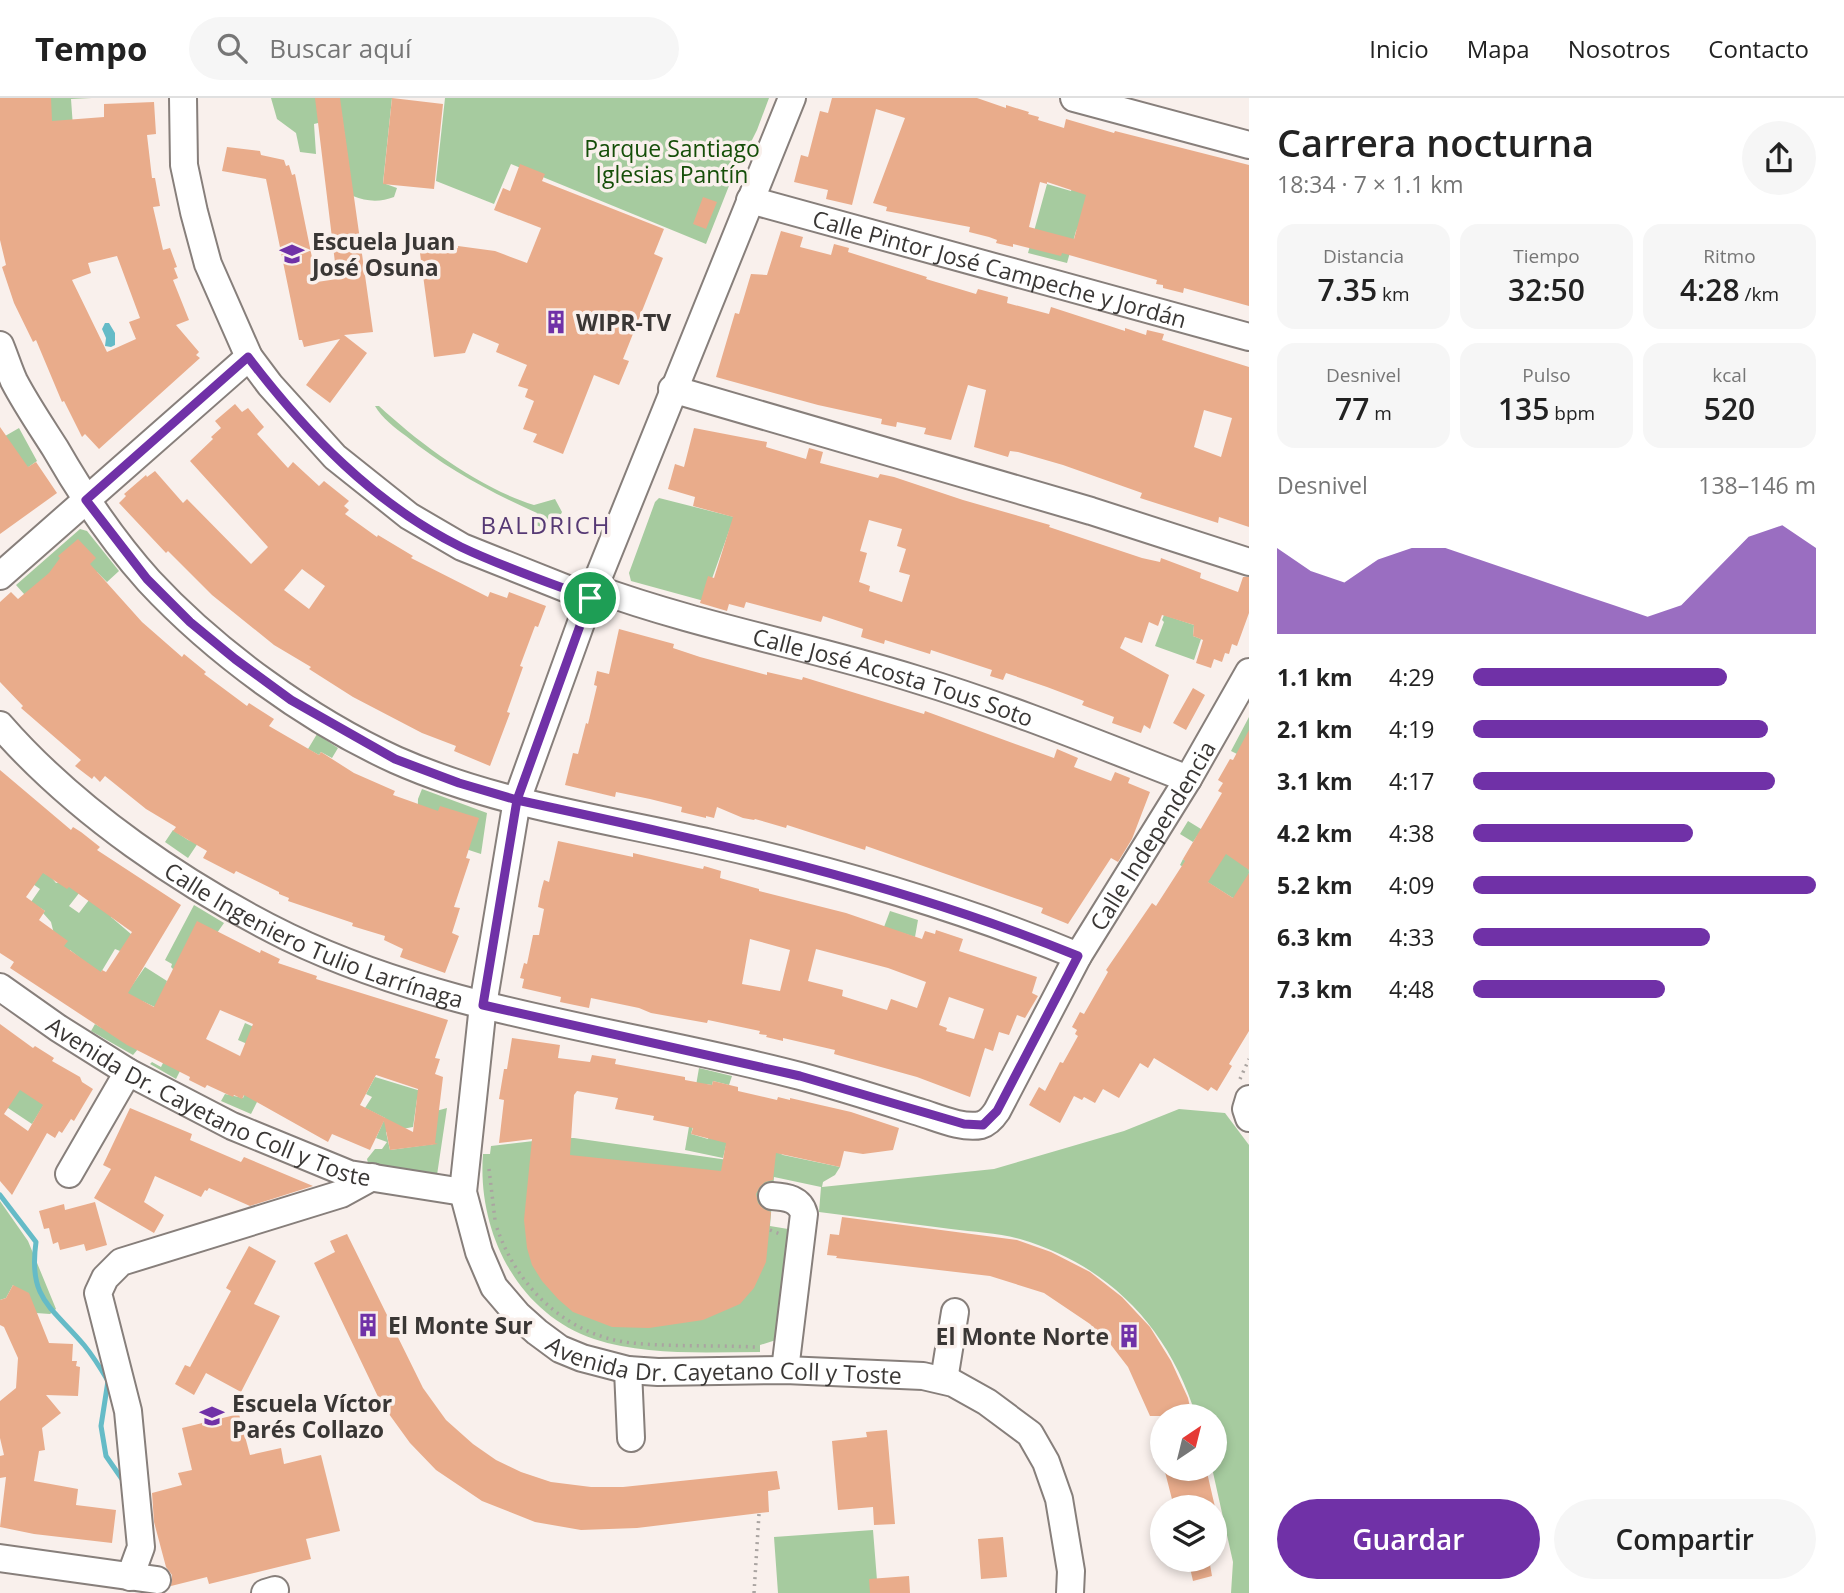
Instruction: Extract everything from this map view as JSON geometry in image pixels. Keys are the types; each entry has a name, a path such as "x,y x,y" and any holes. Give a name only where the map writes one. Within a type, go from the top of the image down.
{"street":[{"name":"Calle José Acosta Tous Soto","path":"183,98 184,165 194,212 208,264 248,357 296,416 335,457 409,516 462,547 592,593 917,679 1068,732 1188,779"},
{"path":"463,1192 483,1005 517,800 592,593 792,98"},
{"path":"1074,98 1249,145"},
{"name":"Calle Pintor José Campeche y Jordán","path":"750,200 1249,337"},
{"path":"0,345 14,382 86,500 147,579 190,622 291,700 395,759 459,783 517,800 760,854 856,880 1029,936 1078,956"},
{"path":"0,576 248,357"},
{"path":"672,390 1091,511 1249,562"},
{"name":"Calle Independencia","path":"997,1111 1078,956 1188,779 1249,672"},
{"name":"Calle Ingeniero Tulio Larrínaga","path":"0,725 55,780 120,833 224,903 289,937 356,966 483,1005 800,1076 964,1124 983,1125 997,1111"},
{"name":"Avenida Dr. Cayetano Coll y Toste","path":"0,987 128,1072 232,1126 349,1174 463,1192 479,1252 494,1287 518,1315 560,1349 582,1358 628,1370 785,1370 923,1376 953,1383 988,1402 1030,1434 1046,1462 1059,1499 1071,1571 1070,1593"},
{"path":"69,1174 128,1072"},
{"path":"1249,1099 1246,1109 1249,1118"},
{"path":"130,1577 141,1547 128,1411 98,1293 105,1278 121,1262 341,1194 372,1177"},
{"path":"772,1196 796,1201 804,1214 785,1370"},
{"path":"944,1380 955,1312"},
{"path":"628,1370 631,1438"},
{"path":"141,1547 148,1555 163,1586"},
{"path":"0,1558 130,1577 163,1586"}],"path":[{"path":"488,1164 496,1224 506,1251 534,1293 563,1317 588,1331 631,1343 763,1347"},
{"path":"770,1230 779,1232 783,1240"},
{"path":"754,1593 760,1514"}],"green space":[{"path":"51,98 92,98 71,99 73,127 65,140 45,113"},
{"path":"271,98 392,98 383,183 397,188 394,197 374,201 353,196 342,117 314,124 316,154 300,152 296,133 277,119"},
{"name":"Parque Santiago Iglesias Pantín","path":"445,98 769,98 757,130 745,154 742,153 706,244 511,164 494,204 436,181"},
{"path":"1074,181 1095,198 1076,231 1067,263 1028,253 1047,184 1071,191"},
{"path":"375,406 379,406 451,463 492,488 534,505 555,499 562,512 555,526 549,529 535,525 533,522 537,513 486,488 437,459 393,426"},
{"path":"19,428 37,461 0,487 0,439"},
{"path":"659,498 734,517 704,601 631,581 629,573 655,502"},
{"path":"80,529 87,531 119,571 107,582 97,572 33,604 16,585"},
{"path":"1164,615 1194,625 1193,636 1201,639 1194,660 1155,646"},
{"path":"1249,717 1249,760 1231,751"},
{"path":"317,734 338,748 332,758 308,749"},
{"path":"422,789 487,813 481,854 417,833 418,799"},
{"path":"1188,821 1248,858 1249,873 1241,903 1180,865 1183,859 1210,876 1197,836 1193,842 1180,834"},
{"path":"173,830 198,843 188,858 165,842"},
{"path":"33,867 56,883 73,881 83,888 69,906 79,913 89,900 127,893 111,917 138,940 120,951 115,949 100,974 70,950 61,962 51,922 43,913 45,911 31,902 40,889 30,882"},
{"path":"194,905 224,923 217,933 207,1001 208,1015 176,1079 150,1064 152,1062 161,1067 163,1063 173,969 172,964 165,960"},
{"path":"890,911 918,920 915,937 884,927"},
{"path":"145,967 167,981 159,1009 142,1001 124,1041 138,1049 133,1055 91,1031 95,1024 102,1028"},
{"path":"245,1023 287,1042 251,1114 221,1101 225,1094 243,1098 261,1057 238,1040"},
{"path":"699,1068 732,1076 729,1085 713,1081 712,1085 704,1084 691,1134 708,1139 711,1125 730,1129 723,1158 685,1150"},
{"path":"375,1077 424,1092 417,1099 413,1127 386,1132 390,1150 434,1144 436,1111 447,1108 437,1175 397,1171 368,1163 367,1159 375,1149 382,1149 387,1142 376,1138 385,1118 365,1108 372,1097 366,1094"},
{"path":"0,1086 54,1088 32,1124 2,1104"},
{"path":"1179,1109 1225,1113 1249,1145 1249,1593 1231,1593 1233,1562 1227,1535 1227,1495 1218,1495 1215,1481 1227,1481 1227,1404 1192,1404 1170,1355 1152,1328 1108,1283 1081,1265 1052,1250 1012,1237 819,1212 821,1187 774,1177 770,1226 788,1229 776,1340 760,1345 760,1352 655,1351 594,1339 567,1327 543,1310 523,1289 507,1266 495,1240 483,1183 483,1154 490,1154 491,1146 559,1138 749,1163 764,1145 783,1155 840,1167 835,1175 823,1182 822,1187 994,1169 1124,1131"},
{"path":"0,1201 28,1241 56,1309 50,1314 36,1313 13,1285 6,1298 0,1300"},
{"path":"873,1530 878,1593 778,1593 774,1537"}],"water":[{"path":"105,323 109,323 115,333 115,345 111,347 105,346 106,338 102,329"}],"building":[{"path":"0,98 51,98 52,121 104,117 104,104 154,102 156,134 147,135 152,178 155,178 160,206 153,207 163,250 170,248 177,267 174,268 178,278 173,280 189,320 176,325 199,352 196,355 200,358 99,449 85,434 82,437 64,401 62,402 36,340 33,342 14,303 2,267 6,265 0,240","holes":["117,256 140,318 129,322 136,339 107,352 72,280 91,273 88,263"]},
{"path":"315,98 340,98 373,332 344,335 367,353 330,403 306,385 340,339 304,347 302,340 299,340 266,179 222,171 227,147 260,151 261,155 284,160 292,175 295,174 317,282 337,279"},
{"path":"392,98 443,104 434,189 383,184"},
{"path":"832,98 977,98 1006,108 1006,105 1029,112 1028,114 1039,117 1038,120 1064,128 1066,119 1249,165 1249,306 1184,288 1183,293 1163,288 1163,285 1156,284 1157,280 1062,253 1061,256 1013,244 1013,247 996,243 997,240 969,232 970,227 886,211 887,207 873,203 905,118 876,109 852,205 826,199 828,190 794,182 801,155 808,157 820,111 828,113","holes":["1040,182 1086,195 1074,239 1029,227"]},
{"name":"WIPR-TV","path":"520,164 545,174 542,181 664,229 654,254 663,258 623,359 629,361 619,385 594,375 563,454 533,442 537,434 523,429 534,401 525,397 528,389 518,386 527,365 496,352 499,344 473,333 465,353 434,357 420,253 458,246 495,251 527,263 541,228 494,210 503,188 510,191"},
{"path":"703,197 717,202 706,229 693,224"},
{"path":"781,231 803,237 800,247 831,255 834,244 849,248 848,252 976,294 978,289 1008,297 1007,303 1049,314 1051,307 1125,331 1125,328 1146,335 1147,330 1164,334 1162,340 1249,367 1249,527 1219,517 1218,523 1140,498 1142,493 1063,465 1018,452 1010,451 1008,457 974,447 986,390 968,385 951,440 924,434 926,428 897,422 896,427 881,424 882,419 818,405 716,377 735,313 739,314 751,274 767,275","holes":["1204,410 1232,418 1221,457 1194,447"]},
{"path":"235,404 242,412 248,408 264,427 257,434 288,468 293,462 319,486 324,481 349,501 344,506 349,510 345,514 377,537 378,535 413,556 411,558 488,597 490,592 507,598 509,592 546,606 538,627 535,626 520,666 523,667 507,712 510,713 490,766 454,751 456,746 422,733 353,697 274,645 212,595 168,551 166,553 119,503 126,496 124,494 146,475 147,477 155,471 183,503 187,499 251,564 268,547 190,461 221,428 215,421","holes":["302,569 325,586 309,609 284,590"]},
{"path":"0,427 28,467 36,462 57,493 0,534"},
{"path":"694,428 767,442 766,447 806,459 809,448 823,452 820,463 878,478 880,474 894,477 1050,525 1049,527 1142,558 1160,562 1161,558 1201,573 1200,578 1238,592 1243,577 1249,577 1249,613 1237,646 1232,644 1229,654 1225,653 1222,662 1214,659 1211,668 1196,663 1203,640 1193,636 1194,625 1162,615 1158,626 1149,622 1142,643 1125,637 1120,648 1169,675 1150,729 1144,725 1141,733 1112,723 1114,717 1082,705 1084,701 1047,687 1006,673 1003,680 990,676 992,670 931,650 930,654 885,640 884,644 861,637 863,629 823,616 821,622 746,602 744,608 729,604 727,611 700,603 708,576 714,578 733,517 693,506 695,497 668,489 675,464 684,467","holes":["869,520 902,529 897,546 906,549 899,572 910,575 902,602 869,591 870,586 859,582 867,553 860,551"]},
{"path":"78,539 96,558 90,564 142,622 182,657 184,654 206,672 204,674 247,706 249,703 274,719 269,726 319,755 321,752 354,773 395,791 393,795 438,811 440,806 479,818 466,858 470,859 454,907 460,908 452,933 459,936 445,973 400,957 403,949 384,940 385,936 288,901 289,898 279,892 203,858 207,851 173,831 176,827 146,809 105,776 100,782 75,766 81,760 21,708 23,706 0,682 0,602 11,592 18,599 49,573 60,558 58,556"},
{"path":"619,629 674,644 673,648 700,657 767,675 767,672 802,680 803,677 924,714 925,711 1054,758 1057,749 1078,758 1074,767 1111,781 1115,772 1130,778 1128,783 1150,792 1132,839 1118,862 1111,858 1068,924 1041,913 1043,908 866,846 865,850 787,825 786,828 743,818 717,807 714,818 706,818 681,812 682,807 650,799 616,792 615,797 565,785 573,753 578,754 586,723 588,724 597,686 594,685 597,671 609,674"},
{"path":"1193,688 1205,695 1186,730 1173,723"},
{"path":"1249,730 1249,870 1226,854 1208,882 1233,898 1249,873 1249,1031 1229,1064 1232,1066 1217,1091 1211,1087 1208,1091 1154,1058 1148,1068 1140,1063 1119,1098 1103,1089 1095,1103 1084,1097 1082,1100 1074,1096 1060,1123 1029,1105 1039,1087 1045,1091 1060,1062 1063,1063 1078,1036 1075,1034 1077,1030 1072,1027 1080,1012 1084,1014 1108,972 1106,970 1152,903 1156,906 1185,861 1183,859 1222,793 1218,791 1223,783 1218,780 1230,759 1233,760"},
{"path":"0,770 71,830 73,827 100,847 97,850 181,905 128,993 154,1007 197,921 260,953 261,950 280,959 278,963 317,976 316,979 448,1020 435,1058 440,1059 435,1074 443,1077 435,1143 438,1144 390,1150 384,1121 370,1150 332,1134 328,1142 244,1095 242,1099 207,1085 205,1088 189,1080 190,1077 127,1045 10,968 14,962 0,953","holes":["43,873 67,889 69,887 132,932 106,972 101,972 64,946 68,941 39,920 45,911 26,897","220,1010 253,1024 240,1056 206,1039","376,1075 418,1089 413,1132 360,1105"]},
{"path":"558,841 633,857 633,853 703,869 704,866 721,871 720,878 846,913 922,939 925,931 935,934 936,930 963,939 959,951 1037,977 1032,993 1038,996 1025,1018 1017,1015 1009,1035 999,1032 993,1051 985,1048 970,1097 917,1077 834,1054 835,1050 783,1038 783,1041 766,1037 767,1035 759,1034 760,1031 708,1020 707,1023 651,1013 591,998 589,1008 560,1002 561,997 522,988 524,979 520,978 524,963 527,964 533,935 539,935 544,909 538,907 541,891 544,880 549,882","holes":["750,939 790,950 780,991 742,984","816,949 888,968 926,982 917,1008 891,999 887,1010 842,996 843,990 808,981","949,997 984,1009 974,1039 946,1031 947,1028 939,1025"]},
{"path":"0,1024 33,1048 35,1046 54,1058 52,1061 80,1077 82,1082 93,1089 74,1121 71,1119 62,1133 59,1131 55,1138 47,1133 12,1195 0,1181","holes":["20,1090 43,1105 28,1131 4,1114"]},
{"path":"512,1038 560,1045 558,1058 590,1062 592,1055 616,1059 615,1064 685,1077 685,1080 712,1085 713,1081 738,1087 738,1091 777,1100 778,1097 790,1098 851,1112 899,1128 893,1150 863,1154 844,1151 840,1167 776,1153 773,1180 765,1182 756,1194 758,1203 771,1212 766,1262 754,1288 740,1304 703,1320 649,1328 612,1327 573,1312 542,1281 532,1265 524,1220 532,1139 499,1143 504,1100 499,1099 504,1069 507,1069","holes":["577,1091 618,1098 615,1109 654,1116 653,1120 693,1128 691,1134 726,1143 721,1171 570,1155 574,1095"]},
{"path":"130,1108 192,1134 190,1140 241,1162 244,1157 313,1186 250,1206 209,1188 201,1197 155,1176 144,1202 164,1215 154,1233 94,1198 111,1169 103,1165"},
{"path":"95,1202 107,1245 86,1251 84,1244 60,1250 58,1242 53,1244 49,1228 44,1229 39,1211 64,1204 65,1210"},
{"name":"El Monte Norte","path":"842,1217 1017,1240 1051,1252 1090,1272 1122,1297 1150,1327 1171,1361 1189,1404 1150,1404 1150,1416 1128,1367 1111,1345 1090,1324 1044,1293 990,1276 827,1255 830,1234 839,1235"},
{"name":"El Monte Sur","path":"347,1234 423,1388 446,1420 496,1460 551,1482 591,1487 623,1487 777,1471 780,1489 768,1491 769,1512 637,1528 581,1530 535,1522 482,1501 436,1470 410,1443 381,1403 314,1263 335,1252 330,1241"},
{"path":"249,1246 276,1261 254,1304 280,1316 241,1392 206,1373 194,1395 175,1384 185,1365 190,1367 231,1291 226,1288"},
{"path":"13,1285 29,1293 49,1343 73,1344 72,1361 77,1361 76,1366 80,1367 78,1396 46,1395 61,1413 42,1428 45,1450 39,1451 34,1481 78,1489 76,1505 116,1510 112,1543 34,1534 0,1527 6,1477 0,1478 0,1456 4,1455 0,1438 0,1401 16,1388 18,1358 4,1327 0,1325 0,1300 6,1298"},
{"path":"239,1414 250,1455 281,1448 284,1464 321,1455 340,1531 306,1539 311,1559 209,1584 207,1577 171,1586 172,1575 166,1567 154,1522 152,1493 182,1485 178,1473 192,1470 182,1428"},
{"path":"887,1430 895,1524 874,1525 873,1507 838,1510 832,1441 867,1437 866,1432"},
{"path":"1167,1481 1209,1481 1212,1495 1171,1495"},
{"path":"1003,1537 1007,1577 981,1579 978,1539"},
{"path":"1191,1572 1211,1572 1212,1576 1193,1581"},
{"path":"909,1576 910,1593 870,1593 869,1579"}],"waterway":[{"path":"0,1195 36,1242 35,1277 45,1300 87,1349 108,1381 101,1426 106,1456 124,1482"}],"place":[{"name":"Escuela Juan José Osuna","path":"292,254"},
{"name":"WIPR-TV","path":"556,322"},
{"name":"El Monte Sur","path":"368,1325"},
{"name":"El Monte Norte","path":"1129,1336"},
{"name":"Escuela Víctor Parés Collazo","path":"212,1416"}],"district":[{"name":"BALDRICH","path":"546,524"}],"route":[{"path":"590,598 462,547 409,516 335,457 296,416 248,357 86,500 147,579 190,622 291,700 395,759 459,783 517,800 483,1005 800,1076 947,1120 974,1126 989,1121 997,1111 1078,956 1029,936 856,880 760,854 517,800 590,598"}]}
